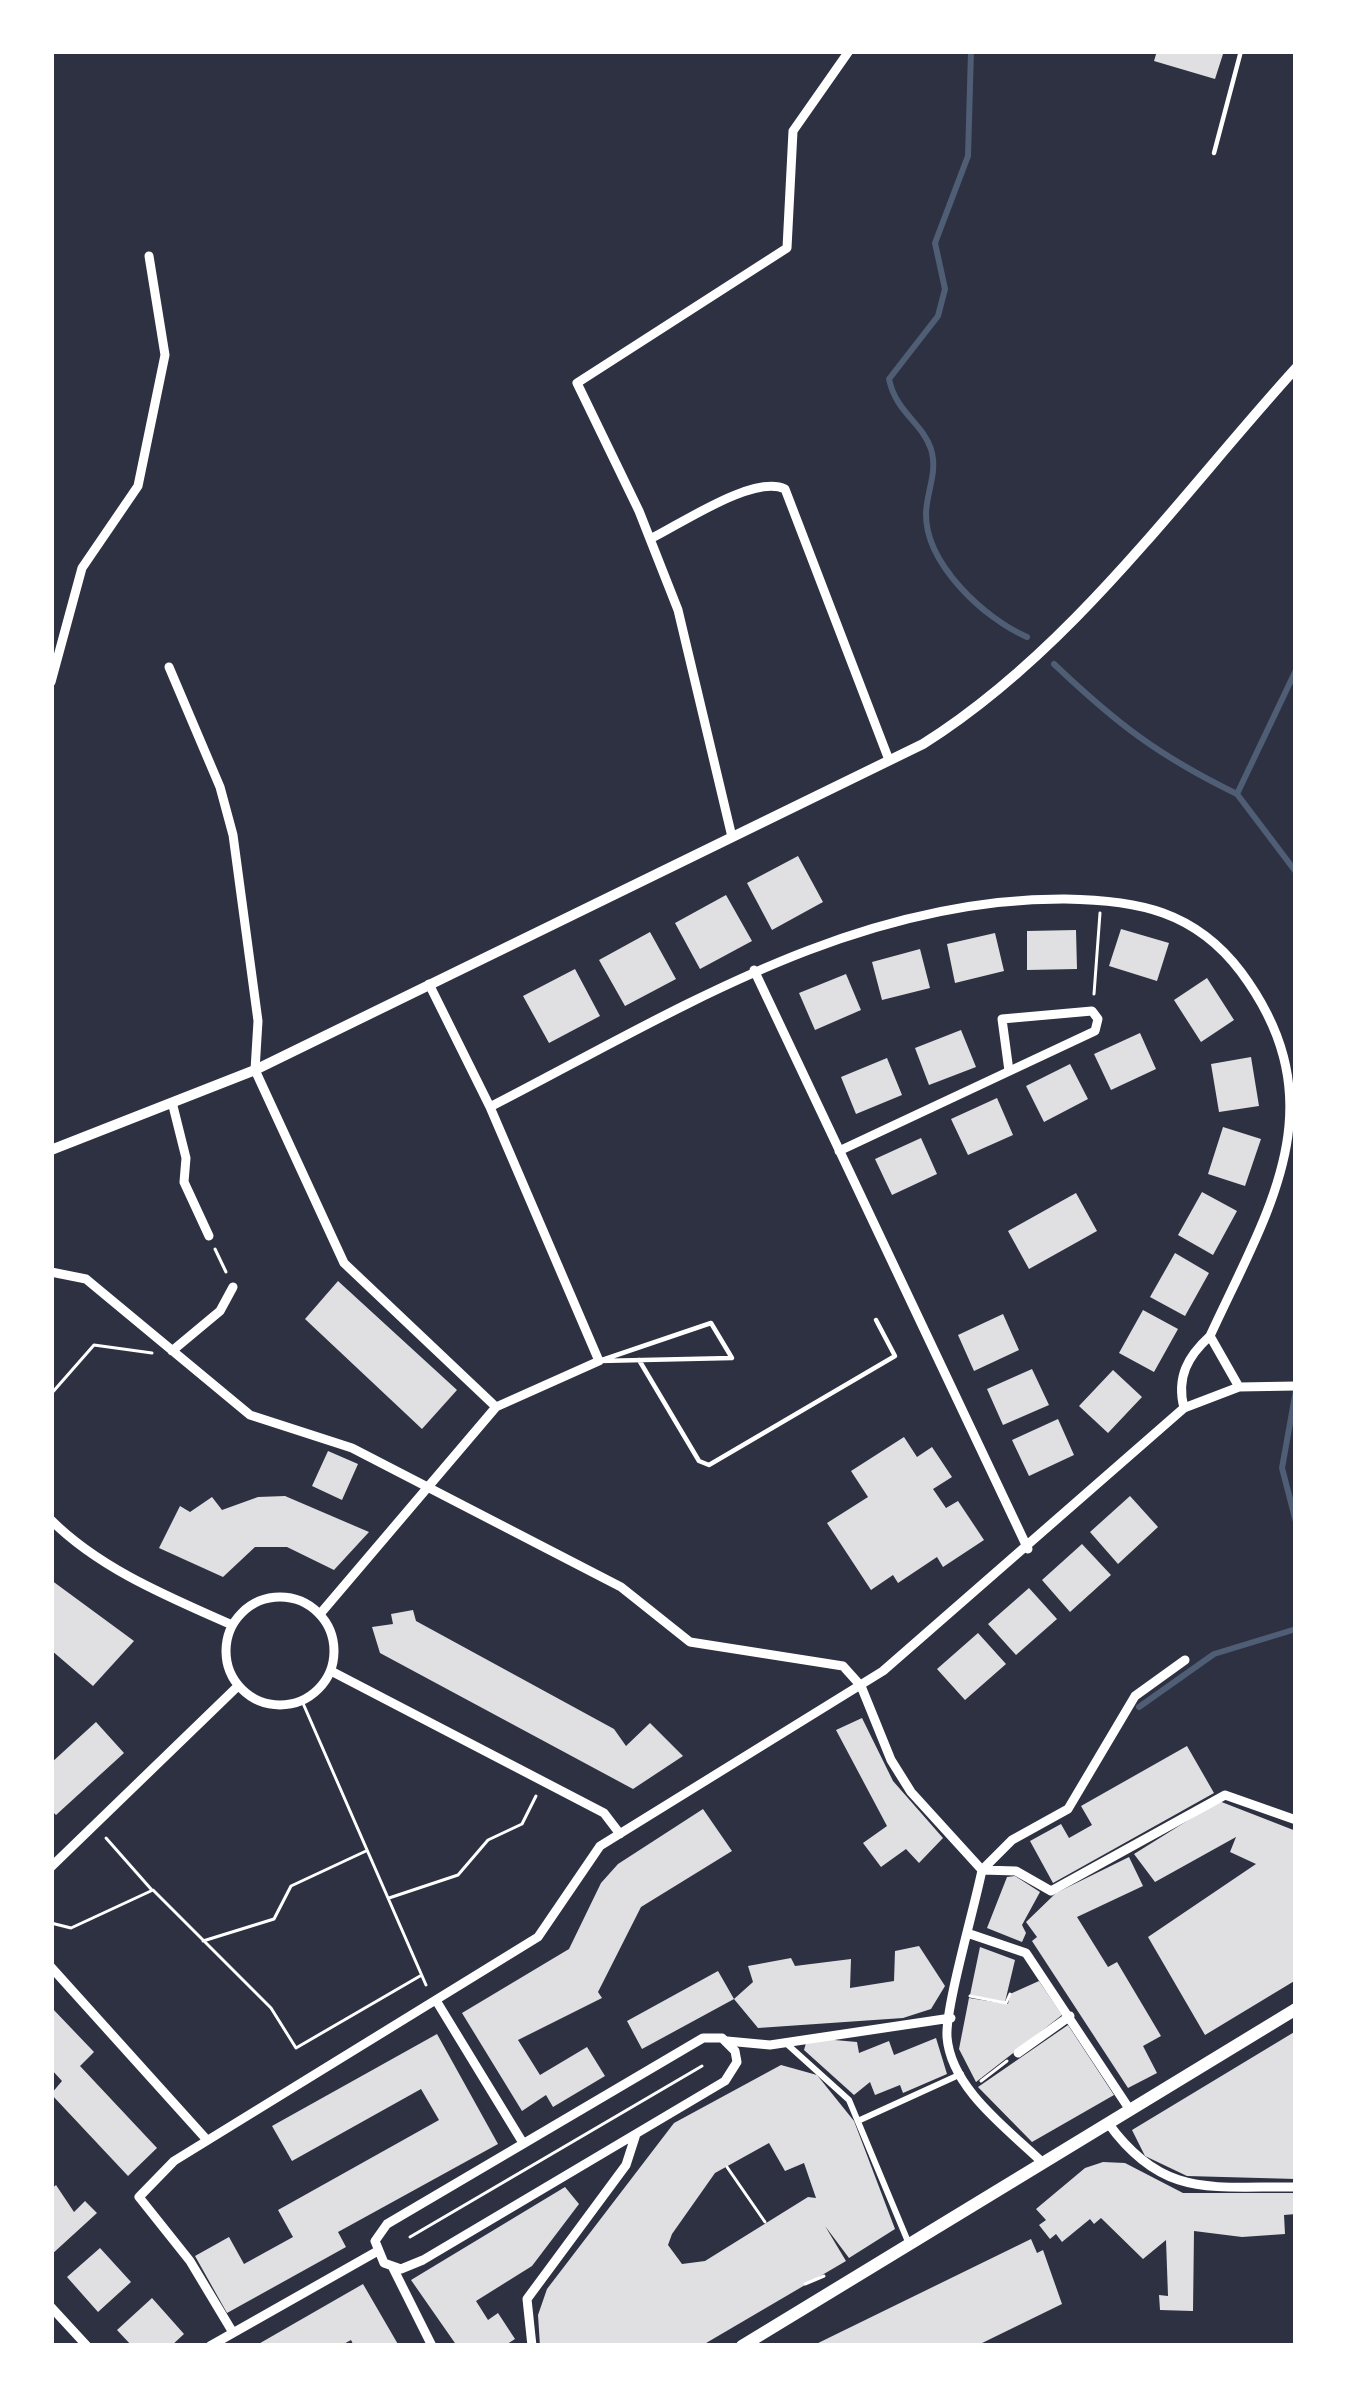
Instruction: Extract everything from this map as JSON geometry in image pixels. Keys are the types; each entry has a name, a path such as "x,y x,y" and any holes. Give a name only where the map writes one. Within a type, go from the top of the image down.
{"main road":[{"path":"742,2346 1296,2009"}],"street":[{"path":"732,837 678,610 577,383 787,248 793,130 849,51"},
{"path":"51,682 82,568 138,486 165,355 149,256"},
{"path":"51,1150 255,1070 889,760 988,703 1064,629 1296,368"},
{"path":"650,539 748,489 766,484 785,489 889,760"},
{"path":"169,668 220,787 233,835 258,1021 255,1070 344,1263 496,1407"},
{"path":"490,1107 754,970 887,920 1018,899 1101,900 1185,918 1211,938 1259,996 1283,1054 1292,1118 1283,1180 1210,1336 1192,1352 1178,1387 1184,1408"},
{"path":"754,970 1028,1550"},
{"path":"320,1614 424,1486 496,1407 599,1361 490,1107 429,984"},
{"path":"839,1150 1010,1071 1095,1030 1098,1019 1093,1011 1002,1019 1010,1071"},
{"path":"173,1106 186,1158 184,1182 209,1236"},
{"path":"51,1272 86,1280 250,1415 352,1448 621,1587 691,1642 843,1666 861,1686 891,1760 911,1792 982,1870 1016,1871 1051,1892 1225,1795 1293,1819 1296,1803"},
{"path":"168,1347 220,1311 233,1287"},
{"path":"1210,1336 1239,1387"},
{"path":"232,2330 190,2261 139,2197 174,2161 538,1937 600,1846 861,1686 1028,1550 1184,1408 1239,1387 1296,1386"},
{"path":"51,1520 74,1544 168,1598 232,1625"},
{"path":"273,1597 307,1603 320,1614 334,1640 331,1671 302,1700 268,1704 238,1686 226,1657 232,1625 242,1611 273,1597"},
{"path":"1042,2163 971,2089 947,2037 982,1870 1012,1840 1068,1809 1136,1696 1185,1660"},
{"path":"331,1671 604,1813 620,1834"},
{"path":"51,1867 238,1686"},
{"path":"970,1934 1026,1953 1130,2110"},
{"path":"51,1967 207,2140"},
{"path":"437,2002 523,2143"},
{"path":"1018,2053 1070,2016"},
{"path":"376,2252 379,2231 387,2224 703,2038 785,2043 951,2018"},
{"path":"393,2268 423,2260 716,2086 737,2062 727,2041"},
{"path":"785,2043 849,2100 909,2244"},
{"path":"860,2120 961,2074"},
{"path":"1108,2123 1131,2155 1179,2185 1296,2187"},
{"path":"532,2346 527,2299 626,2165 636,2133"},
{"path":"210,2346 376,2252"},
{"path":"376,2252 393,2268 432,2346"},
{"path":"51,2307 87,2346"}],"lane":[{"path":"1214,153 1241,51"},
{"path":"639,1360 699,1461 709,1465 895,1356 876,1320"},
{"path":"711,1323 733,1358 639,1360 599,1361 711,1323"}],"path":[{"path":"1093,1011 1101,900"},
{"path":"209,1236 233,1287"},
{"path":"51,1394 94,1346 142,1354 168,1347"},
{"path":"302,1700 420,1976 437,2002"},
{"path":"387,1899 458,1875 488,1840 522,1824 544,1781"},
{"path":"94,1826 201,1942 271,2008 296,2048 420,1976"},
{"path":"201,1942 274,1919 291,1886 366,1851"},
{"path":"51,1923 71,1928 153,1890"},
{"path":"957,1993 1006,2003 1010,1994"},
{"path":"971,2089 1018,2053"},
{"path":"423,2260 410,2237 702,2066 716,2086"},
{"path":"556,2151 569,2173"},
{"path":"728,2167 765,2222"}],"building":[{"path":"1157,51 1224,51 1215,79 1154,61"},
{"path":"798,856 823,902 772,930 747,883"},
{"path":"726,895 752,941 700,969 675,923"},
{"path":"1121,929 1169,943 1157,981 1109,966"},
{"path":"1076,930 1077,969 1027,970 1027,931"},
{"path":"650,932 676,979 625,1006 599,960"},
{"path":"995,933 1004,971 955,983 947,944"},
{"path":"920,949 930,988 882,1000 872,962"},
{"path":"575,969 600,1016 549,1043 523,996"},
{"path":"846,974 861,1010 815,1030 799,993"},
{"path":"1207,978 1234,1020 1201,1042 1174,1000"},
{"path":"961,1030 976,1067 929,1085 915,1048"},
{"path":"1140,1033 1156,1069 1111,1090 1094,1054"},
{"path":"1251,1057 1259,1106 1219,1112 1211,1064"},
{"path":"887,1058 902,1095 856,1114 841,1077"},
{"path":"1070,1064 1088,1099 1044,1122 1026,1086"},
{"path":"997,1098 1013,1135 968,1155 951,1119"},
{"path":"1223,1127 1261,1139 1245,1186 1208,1174"},
{"path":"921,1138 937,1174 892,1195 875,1159"},
{"path":"1202,1192 1237,1211 1213,1255 1178,1235"},
{"path":"1076,1193 1097,1231 1029,1269 1008,1231"},
{"path":"1175,1253 1209,1273 1185,1316 1150,1297"},
{"path":"338,1281 457,1390 422,1429 305,1319"},
{"path":"1143,1310 1178,1329 1154,1372 1119,1353"},
{"path":"1003,1314 1019,1350 974,1371 958,1335"},
{"path":"1032,1369 1049,1405 1003,1425 987,1389"},
{"path":"1113,1370 1142,1397 1108,1433 1079,1406"},
{"path":"1058,1419 1074,1455 1029,1476 1012,1440"},
{"path":"904,1437 917,1457 932,1447 952,1477 933,1489 946,1508 958,1501 984,1540 943,1567 937,1557 898,1583 893,1575 871,1590 827,1523 868,1497 851,1471"},
{"path":"328,1451 358,1464 342,1500 312,1486"},
{"path":"285,1496 369,1532 334,1570 287,1547 255,1547 223,1577 159,1548 180,1506 190,1512 212,1497 222,1510 258,1497"},
{"path":"1130,1496 1158,1527 1118,1564 1090,1532"},
{"path":"1082,1544 1111,1575 1070,1612 1042,1580"},
{"path":"51,1580 134,1641 93,1686 51,1650"},
{"path":"1029,1588 1057,1619 1016,1655 988,1624"},
{"path":"413,1610 416,1621 614,1729 626,1746 650,1723 683,1756 633,1789 380,1653 372,1627 393,1624 391,1614"},
{"path":"978,1633 1006,1664 965,1700 937,1669"},
{"path":"862,1718 893,1781 943,1838 919,1863 906,1849 881,1867 863,1843 887,1826 836,1730"},
{"path":"96,1722 124,1753 56,1815 51,1810 51,1763"},
{"path":"1187,1746 1214,1793 1053,1883 1030,1841 1061,1824 1069,1838 1092,1825 1081,1806"},
{"path":"1219,1801 1296,1831 1296,1980 1205,2035 1148,1937 1256,1864 1230,1852 1236,1837 1155,1882 1134,1854"},
{"path":"703,1809 732,1851 641,1907 598,1992 602,1998 518,2040 540,2075 587,2047 605,2076 553,2107 546,2095 522,2111 462,2013 569,1949 601,1883 618,1864"},
{"path":"1129,1857 1143,1886 1077,1917 1108,1967 1117,1962 1161,2036 1143,2046 1157,2073 1128,2088 1032,1941 1037,1937 1026,1922 1056,1893"},
{"path":"1015,1876 1040,1892 1022,1925 1026,1933 1022,1942 987,1928 1007,1877"},
{"path":"919,1946 945,1986 931,2009 903,2018 758,2028 734,1999 753,1982 748,1966 791,1958 795,1966 851,1959 850,1988 894,1981 895,1951"},
{"path":"980,1947 1015,1960 1005,2002 970,1995"},
{"path":"718,1971 734,1999 642,2049 627,2021"},
{"path":"1039,1981 1062,2015 976,2082 959,2049 969,1998 1008,2004 1010,1994"},
{"path":"51,2007 94,2052 80,2066 157,2148 128,2176 51,2094 62,2081 51,2069"},
{"path":"1068,2025 1114,2095 1032,2142 978,2087"},
{"path":"1296,2031 1296,2179 1187,2176 1145,2156 1132,2130"},
{"path":"437,2034 498,2144 338,2232 346,2247 227,2313 195,2256 229,2237 244,2264 293,2237 278,2210 439,2120 421,2089 292,2161 272,2126"},
{"path":"936,2038 947,2074 903,2093 900,2085 875,2095 870,2082 854,2095 804,2050 806,2043 823,2039 857,2042 859,2053 889,2041 894,2055"},
{"path":"781,2065 817,2075 854,2121 895,2229 849,2258 825,2226 846,2261 701,2346 540,2346 538,2315 547,2289 674,2123","holes":["769,2143 785,2171 804,2163 816,2198 808,2197 705,2261 682,2264 668,2245 715,2173"]},
{"path":"1103,2162 1125,2163 1183,2193 1296,2193 1296,2214 1284,2215 1285,2234 1242,2237 1194,2231 1193,2311 1160,2310 1159,2295 1168,2296 1166,2240 1143,2259 1101,2218 1094,2224 1090,2219 1062,2242 1056,2234 1050,2239 1039,2225 1046,2220 1036,2209 1085,2168"},
{"path":"56,2185 74,2212 85,2201 97,2213 51,2255 51,2189"},
{"path":"565,2187 579,2204 532,2266 476,2301 488,2320 498,2313 515,2339 504,2346 457,2346 411,2280"},
{"path":"1031,2239 1037,2253 1043,2250 1062,2304 976,2346 812,2346"},
{"path":"100,2248 131,2282 98,2312 67,2277"},
{"path":"363,2284 399,2346 354,2346 351,2340 340,2346 255,2346"},
{"path":"152,2298 184,2334 171,2346 132,2346 117,2330"}],"waterway":[{"path":"971,51 968,156 935,243 945,289 938,316 889,379 897,400 931,449 933,473 926,513 935,551 976,603 1027,637"},
{"path":"1054,664 1140,737 1237,794"},
{"path":"1296,670 1237,794 1296,872"},
{"path":"1296,1390 1282,1468 1296,1522"},
{"path":"1139,1707 1214,1654 1296,1629"}]}
